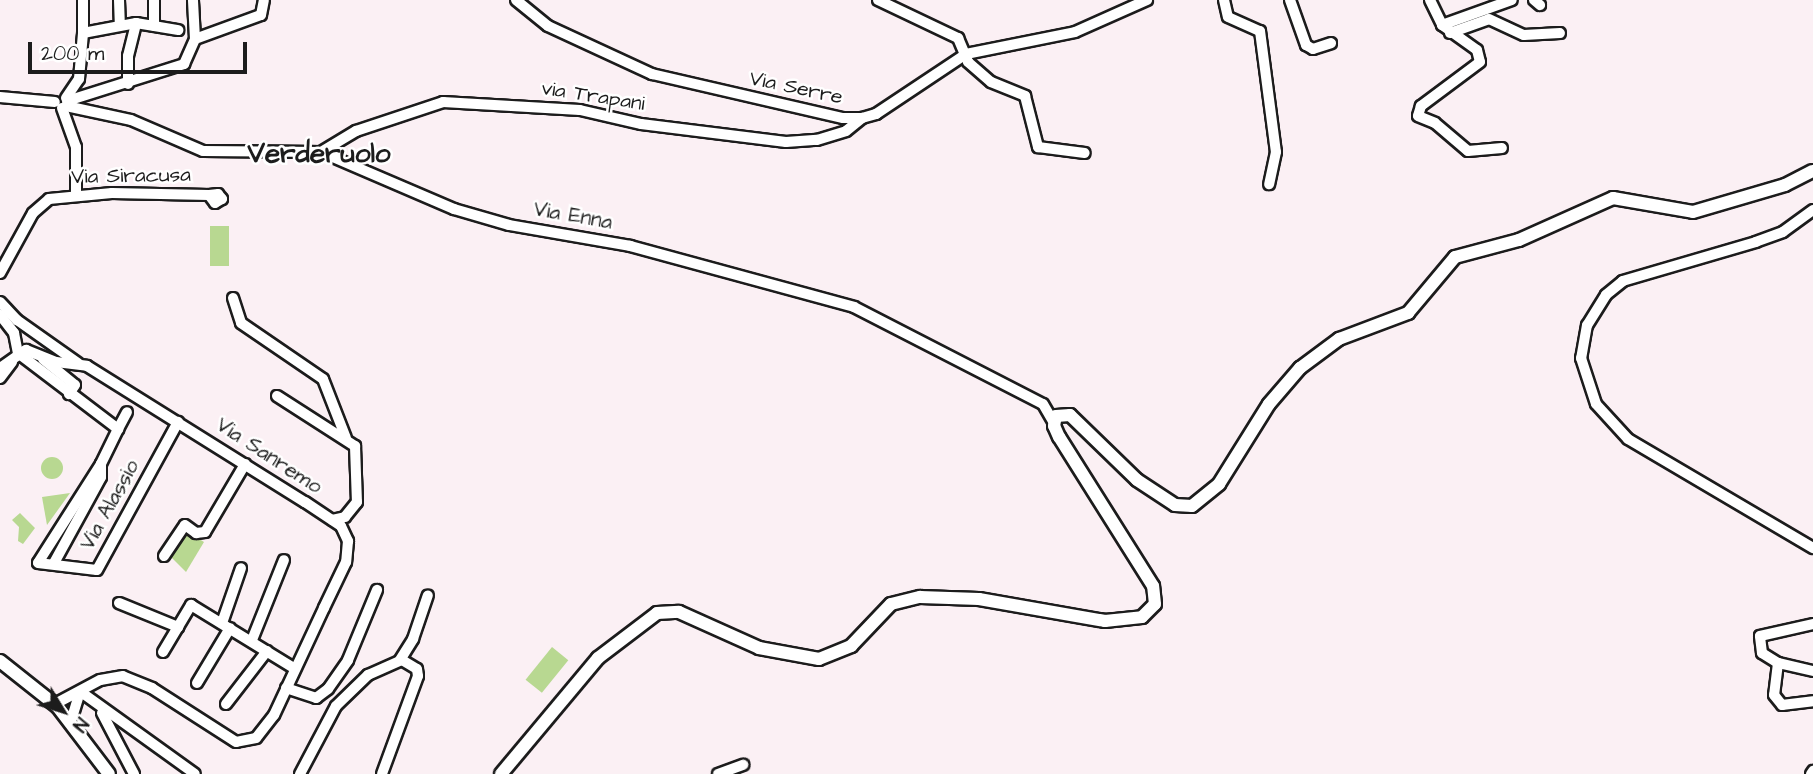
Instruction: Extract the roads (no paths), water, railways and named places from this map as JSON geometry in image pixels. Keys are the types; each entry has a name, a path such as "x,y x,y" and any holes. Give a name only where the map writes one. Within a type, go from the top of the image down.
{"main road":[{"path":"501,774 598,658 657,613 679,612 759,648 819,659 851,646 891,604 920,597 979,599 1105,621 1148,614 1156,598 1153,586 1054,421 1063,413 1070,415 1137,480 1175,505 1192,506 1219,484 1269,404 1300,368 1339,339 1408,313 1455,257 1519,240 1613,198 1693,212 1785,186 1813,171"},
{"path":"0,661 55,704 71,721 109,774"}],"street":[{"path":"63,103 79,79 83,0"},
{"path":"119,0 120,24"},
{"path":"154,0 154,26"},
{"path":"0,97 63,103 177,69 191,52 195,38 192,0"},
{"path":"195,38 261,15 264,0"},
{"name":"Via Serre","path":"516,0 548,26 652,74 843,118 862,118 966,54 1075,33 1147,0"},
{"path":"878,0 958,38 968,62 990,82 1025,96 1038,147 1086,153"},
{"path":"1224,0 1228,17 1260,32 1276,152 1269,184"},
{"path":"1290,0 1306,45 1313,50 1331,43"},
{"path":"1430,0 1442,25 1477,50 1480,61 1421,106 1418,116 1436,123 1468,150 1502,148"},
{"path":"1442,25 1512,0"},
{"path":"1450,33 1489,19 1524,35 1560,33"},
{"path":"83,33 136,23 178,30"},
{"path":"128,84 128,56 136,23"},
{"name":"via Trapani","path":"321,152 356,131 443,102 580,110 641,124 786,142 817,141 846,131 862,118"},
{"path":"63,103 76,147 76,194"},
{"name":"Via Enna","path":"63,103 131,120 203,151 321,152 454,209 509,225 630,246 854,307 1043,404 1054,421"},
{"name":"Via Siracusa","path":"0,273 2,265 41,203 76,194 209,195"},
{"path":"1813,210 1783,232 1623,281 1606,295 1587,325 1581,358 1592,397 1628,439 1813,548"},
{"path":"233,298 242,323 323,379 346,438"},
{"path":"0,302 17,320 78,363"},
{"path":"0,315 14,333 18,353 118,429"},
{"path":"0,368 18,353"},
{"path":"0,378 18,353"},
{"name":"Via Sanremo","path":"18,353 37,353 56,362 78,363 178,422 341,526 350,550 286,688 262,733 247,743 218,733 152,688 123,676 100,680 55,704"},
{"path":"37,353 75,385 69,394"},
{"path":"277,396 355,446 359,494 345,517 332,520"},
{"path":"102,464 101,477 54,563 38,563 102,464 127,412"},
{"name":"Via Alassio","path":"54,563 97,570 178,422"},
{"path":"164,556 185,525 196,533 205,531 245,464"},
{"path":"252,640 284,560"},
{"path":"197,683 226,626 241,568"},
{"path":"286,688 316,698 328,689 348,660 377,590"},
{"path":"300,774 336,706 368,675 400,660 413,639 428,595"},
{"path":"119,603 178,627"},
{"path":"163,652 191,605 294,668"},
{"path":"1813,624 1762,635 1762,653 1778,663 1813,671"},
{"path":"226,704 267,651"},
{"path":"382,774 418,676 417,669 400,660"},
{"path":"1778,663 1775,700 1786,705 1813,701"},
{"path":"71,721 80,692 100,710 195,774"},
{"path":"100,710 134,774"},
{"path":"718,774 743,765"}],"district":[{"name":"Verderuolo","path":"319,154"}]}
